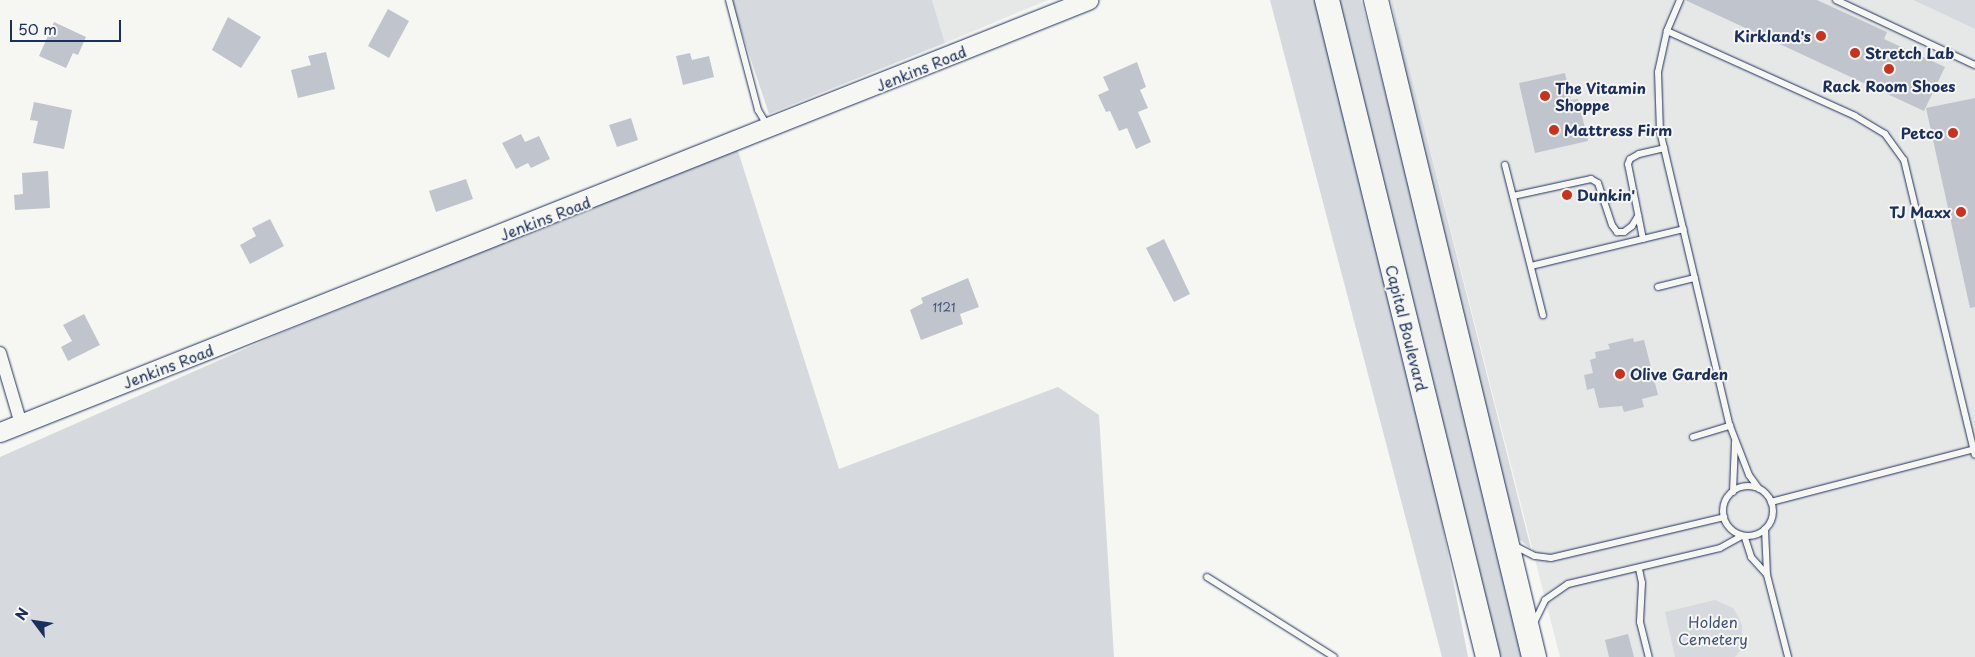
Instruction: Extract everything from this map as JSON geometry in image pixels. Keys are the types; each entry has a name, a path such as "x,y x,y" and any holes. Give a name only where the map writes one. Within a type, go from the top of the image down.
{"highway":[{"name":"Capital Boulevard","path":"1327,0 1488,657"},
{"path":"1376,0 1531,646"}],"street":[{"name":"Jenkins Road","path":"0,432 770,129 1088,0"},
{"path":"0,353 21,424"}],"lane":[{"path":"729,0 758,110 770,129"},
{"path":"1680,0 1667,31 1658,72 1658,112 1664,148 1730,426 1735,442 1759,489 1771,502 1772,517 1765,529 1767,575 1788,657"},
{"path":"1836,0 1975,65"},
{"path":"1667,31 1855,116 1885,134 1904,160 1974,452 1771,502"},
{"path":"1643,239 1629,171 1630,159 1664,148"},
{"path":"1506,165 1543,316"},
{"path":"1513,196 1591,179 1598,183 1612,225 1617,232 1624,232 1632,226 1638,216"},
{"path":"1531,266 1684,229"},
{"path":"1658,288 1696,278"},
{"path":"1693,437 1730,426"},
{"path":"1733,492 1735,442"},
{"path":"1759,489 1745,486 1733,492 1724,503 1724,517 1732,530 1743,537 1750,557 1767,575"},
{"path":"1506,538 1523,551 1551,558 1724,517"},
{"path":"1531,646 1545,600 1568,584 1639,569 1720,548 1765,529"},
{"path":"1639,569 1642,583 1640,622 1649,657"},
{"path":"1207,577 1334,657"}],"shaded area":[{"path":"932,0 1048,0 945,43"},
{"path":"1392,0 1913,0 1975,29 1975,657 1560,657"}],"green space":[{"path":"731,0 932,0 945,43 769,114"},
{"path":"1270,0 1321,0 1436,492 1468,657 1442,657"},
{"path":"1339,0 1361,0 1429,258 1526,657 1496,657"},
{"path":"1391,0 1531,549 1519,539 1516,530 1421,148"},
{"path":"1913,0 1975,0 1975,29"},
{"path":"737,148 839,469 1058,387 1099,415 1114,657 0,657 0,457 281,333"},
{"name":"Holden Cemetery","path":"1715,600 1733,608 1738,616 1742,626 1742,648 1735,657 1675,657 1665,612"}],"building":[{"path":"1685,0 1817,0 1887,32 1884,39 1945,67 1924,111"},
{"path":"388,9 409,21 389,58 368,46"},
{"path":"228,17 261,37 241,68 212,50"},
{"path":"54,22 86,37 78,55 73,53 66,68 39,56"},
{"path":"326,52 335,89 298,98 291,70 311,65 308,56"},
{"path":"690,53 692,60 709,56 714,77 683,85 676,56"},
{"path":"1137,62 1146,87 1140,90 1148,108 1138,112 1151,142 1136,149 1127,128 1119,131 1110,111 1106,112 1098,95 1109,90 1103,77"},
{"path":"1565,73 1571,100 1578,99 1588,141 1535,153 1519,83"},
{"path":"1975,98 1975,307 1970,308 1926,108"},
{"path":"34,102 72,110 64,149 33,143 38,121 30,120"},
{"path":"631,118 638,140 617,147 609,125"},
{"path":"521,134 525,142 539,136 550,159 531,168 528,163 516,169 502,143"},
{"path":"48,171 50,208 15,210 14,195 23,194 22,173"},
{"path":"466,179 473,199 436,212 429,191"},
{"path":"270,219 284,246 250,264 240,245 256,236 252,228"},
{"path":"1164,239 1190,294 1174,302 1146,248"},
{"path":"968,278 979,307 960,314 963,324 921,340 910,310 923,303 921,298"},
{"path":"84,314 100,345 68,361 61,347 72,341 63,325"},
{"name":"Olive Garden","path":"1633,338 1634,342 1644,340 1658,395 1642,399 1644,407 1624,412 1622,406 1599,408 1594,388 1587,390 1584,375 1593,373 1590,360 1596,358 1595,352 1610,349 1608,344"},
{"path":"1628,634 1634,657 1609,657 1605,640"}],"place":[{"name":"Kirkland's","path":"1821,36"},
{"name":"Stretch Lab","path":"1855,53"},
{"name":"Rack Room Shoes","path":"1889,69"},
{"name":"The Vitamin Shoppe","path":"1545,96"},
{"name":"Mattress Firm","path":"1554,130"},
{"name":"Petco","path":"1953,133"},
{"name":"Dunkin'","path":"1567,195"},
{"name":"TJ Maxx","path":"1961,212"},
{"name":"Olive Garden","path":"1620,374"}]}
